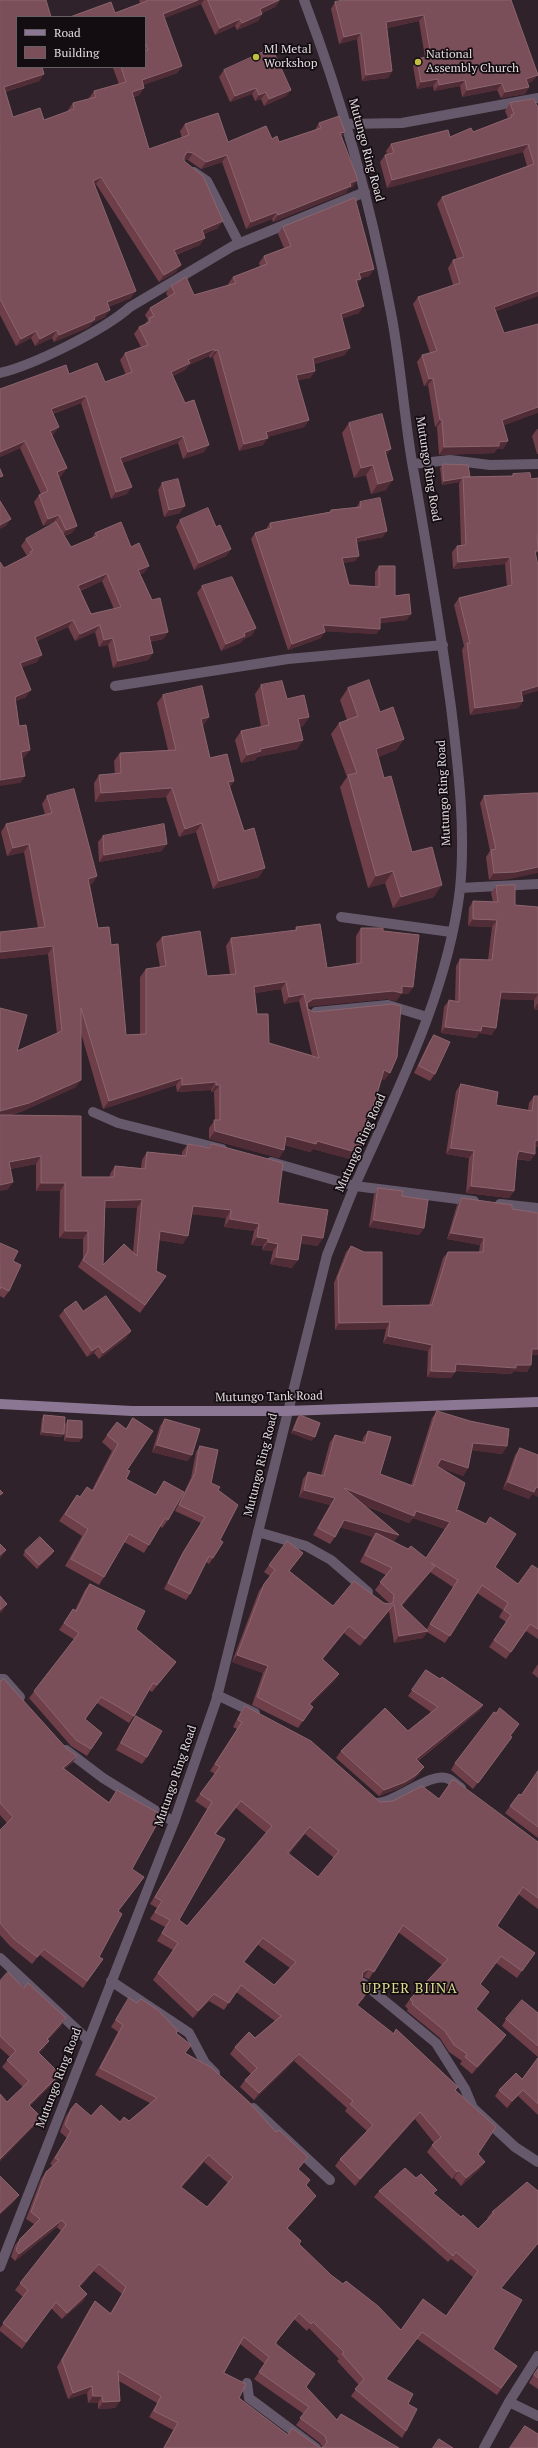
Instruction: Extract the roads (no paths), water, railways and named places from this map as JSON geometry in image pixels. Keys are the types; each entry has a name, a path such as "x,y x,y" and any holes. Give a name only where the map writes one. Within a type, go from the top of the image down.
{"street":[{"name":"Mutungo Ring Road","path":"0,2267 174,1822 218,1695 287,1411 327,1255 355,1186 402,1083 427,1017 447,955 460,888 462,824 458,763 443,644 412,464 392,315 365,192 347,124 324,52 304,0"},
{"path":"347,124 402,123 538,98"},
{"path":"185,165 207,181 239,243"},
{"path":"0,373 80,339 116,319 130,307 212,257 239,243 365,192"},
{"path":"412,464 450,460 490,465 538,464"},
{"path":"115,686 288,658 443,644"},
{"path":"460,888 538,884"},
{"path":"341,918 451,932"},
{"path":"308,1013 388,1005 427,1017"},
{"path":"93,1112 118,1123 231,1151"},
{"path":"260,1160 355,1186 485,1203 538,1208"},
{"name":"Mutungo Tank Road","path":"0,1404 132,1411 287,1411 538,1402"},
{"path":"258,1532 306,1546 331,1560 377,1600"},
{"path":"0,1679 4,1679 25,1703"},
{"path":"218,1695 265,1718"},
{"path":"56,1739 67,1751 102,1778 174,1822"},
{"path":"371,1798 377,1803 385,1803 408,1790 440,1777 448,1778 472,1796"},
{"path":"0,1958 88,2040"},
{"path":"111,1981 189,2033 205,2063 222,2079"},
{"path":"363,1983 436,2043 465,2088 473,2108 515,2147 538,2162"},
{"path":"245,2100 330,2180"},
{"path":"484,2448 509,2402 538,2356"},
{"path":"247,2383 248,2398 316,2448"},
{"path":"509,2402 538,2416"}],"place":[{"name":"Ml Metal Workshop","path":"256,57"},
{"name":"National Assembly Church","path":"418,62"}],"district":[{"name":"UPPER BIINA","path":"410,1989"}]}
